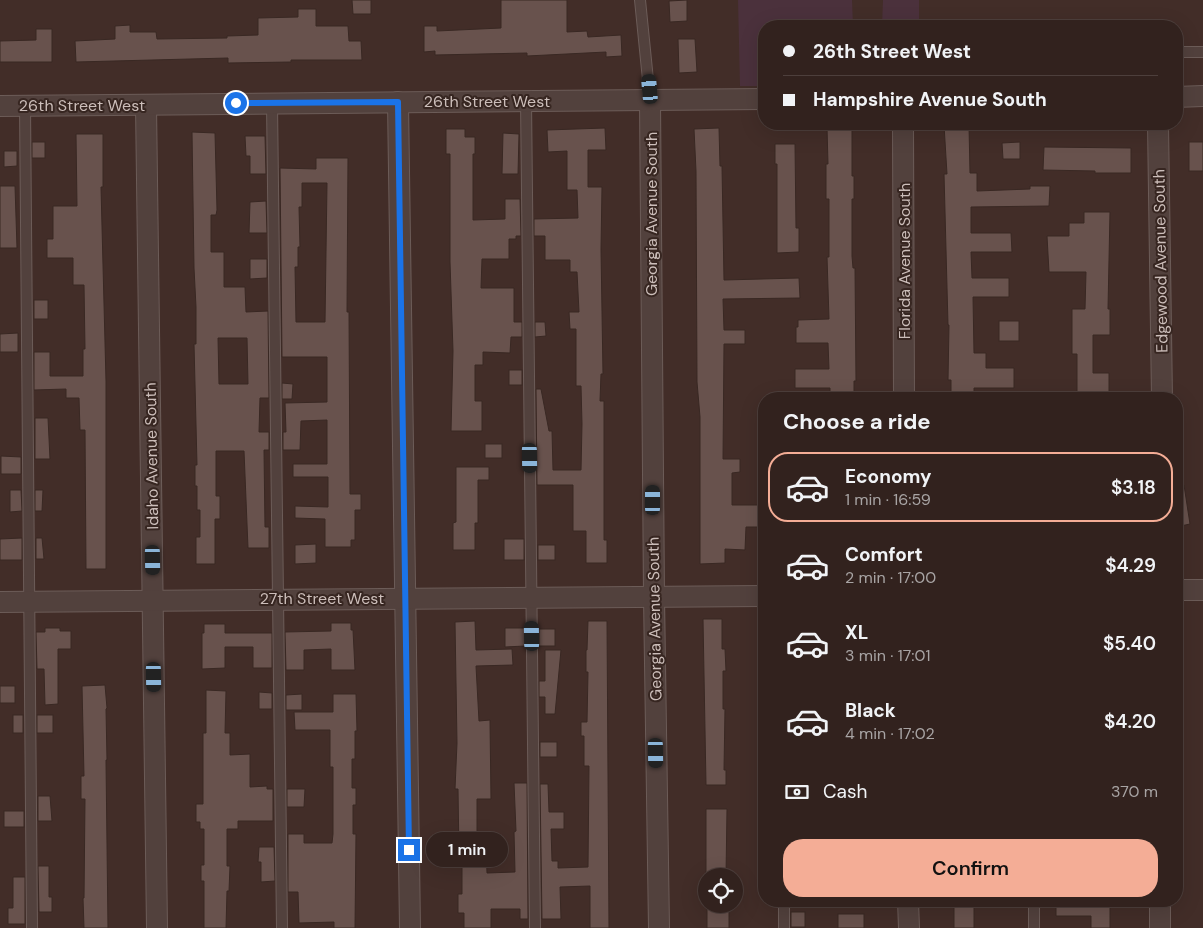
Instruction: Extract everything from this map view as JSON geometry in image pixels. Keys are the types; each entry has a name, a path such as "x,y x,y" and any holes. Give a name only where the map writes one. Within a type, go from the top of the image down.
{"street":[{"path":"1183,96 1203,96"},
{"name":"26th Street West","path":"0,106 758,99"},
{"name":"Georgia Avenue South","path":"650,100 659,928"},
{"path":"398,102 410,928"},
{"name":"Idaho Avenue South","path":"146,105 157,928"},
{"name":"Florida Avenue South","path":"903,130 904,392"},
{"name":"Edgewood Avenue South","path":"1158,130 1162,392"},
{"path":"1183,590 1203,590"},
{"name":"27th Street West","path":"0,602 758,596"},
{"path":"908,907 909,928"},
{"path":"1160,907 1160,928"}],"lane":[{"path":"640,0 650,100"},
{"path":"1183,52 1203,52"},
{"path":"526,100 535,928"},
{"path":"272,103 282,928"},
{"path":"25,105 32,928"},
{"path":"784,907 784,928"},
{"path":"1034,907 1034,928"}],"shaded area":[{"path":"738,0 852,0 853,20 758,20 758,86 740,86"},
{"path":"883,0 919,0 919,20 882,20"}],"building":[{"path":"352,0 371,0 371,14 353,14"},
{"path":"501,0 567,0 567,32 587,31 588,37 621,35 622,56 606,57 606,52 527,56 527,53 435,55 435,51 424,52 424,26 437,26 437,31 501,28"},
{"path":"687,0 687,21 670,22 669,1"},
{"path":"298,9 316,9 316,26 348,26 349,41 361,41 362,60 291,60 291,62 228,63 228,58 76,62 75,41 115,39 115,26 130,25 130,32 156,32 157,39 227,38 227,36 258,35 258,18 298,17"},
{"path":"36,29 52,29 52,62 0,62 0,41 36,40"},
{"path":"678,39 695,39 697,72 679,73"},
{"path":"605,128 606,150 588,150 588,187 602,187 603,374 601,374 600,401 604,401 604,540 607,540 607,563 586,563 586,531 573,531 573,485 537,485 536,389 541,389 549,431 552,431 553,470 581,470 582,424 581,386 576,386 576,329 570,329 569,312 579,312 577,272 570,272 570,260 545,260 545,236 534,236 534,219 578,218 577,190 567,190 567,151 548,152 547,130"},
{"path":"719,128 720,166 722,166 724,280 799,278 800,298 723,299 724,330 745,330 745,344 724,344 723,459 740,459 740,472 732,473 732,505 758,505 758,527 746,527 745,550 725,549 725,563 700,564 700,417 697,382 696,171 694,129"},
{"path":"446,129 465,129 465,137 475,137 475,154 473,154 473,220 505,219 505,199 520,199 521,236 516,236 516,239 509,239 509,259 482,259 481,288 514,288 514,322 522,322 522,337 511,337 510,353 483,352 483,365 475,365 475,401 482,401 482,431 451,431 453,351 450,262 450,154 446,154"},
{"path":"827,130 852,130 854,199 852,199 852,256 853,268 855,268 856,381 854,381 854,392 830,392 830,388 795,388 795,369 829,369 828,343 796,343 798,320 829,319 827,257 829,257 829,199 826,199 826,164 828,164"},
{"path":"944,130 969,130 970,173 977,173 977,191 1030,189 1030,186 1050,186 1049,206 971,207 971,233 1011,233 1012,252 971,252 972,278 1009,278 1009,297 973,297 974,353 986,353 986,368 1014,368 1014,388 974,388 974,392 951,392 951,380 948,380 949,325 944,174 947,174"},
{"path":"192,132 215,133 217,210 216,215 211,215 211,252 224,252 224,287 245,287 246,312 268,311 269,398 260,398 259,432 269,432 269,450 264,450 265,527 269,527 269,548 248,548 244,451 216,451 216,496 220,496 220,519 215,519 215,564 196,564 196,537 200,537 200,510 197,510 197,486 195,486 195,465 197,465","holes":["218,338 247,338 248,384 219,384"]},
{"path":"503,133 519,134 518,174 502,174"},
{"path":"76,134 103,134 103,187 101,187 106,381 106,569 86,569 85,430 80,430 79,398 66,398 66,389 34,390 34,352 50,352 50,376 83,376 83,349 85,349 84,285 73,285 73,258 47,258 47,239 53,239 53,206 77,206"},
{"path":"245,136 265,136 266,174 250,174 250,156 246,156"},
{"path":"32,142 45,142 45,158 32,158"},
{"path":"1020,142 1020,159 1003,159 1002,143"},
{"path":"1189,142 1203,142 1203,171 1189,171"},
{"path":"775,144 795,144 796,228 799,228 799,252 777,253 777,164 775,164"},
{"path":"1044,147 1131,148 1131,173 1043,170"},
{"path":"4,151 17,151 17,166 4,167"},
{"path":"316,158 348,158 347,312 349,312 350,494 361,494 361,510 355,510 355,540 351,540 351,547 325,547 325,519 295,518 295,506 328,507 328,477 293,477 293,464 327,464 327,420 301,421 300,450 283,450 283,432 286,432 285,403 327,402 327,357 282,357 280,168 316,169","holes":["302,183 327,183 325,322 296,322 295,267 298,267 298,247 300,247 299,207 302,207"]},
{"path":"0,186 15,186 17,248 0,248"},
{"path":"266,201 267,233 249,233 250,202"},
{"path":"1084,212 1110,212 1108,309 1110,309 1110,335 1093,335 1093,373 1109,373 1109,392 1077,392 1077,354 1072,354 1072,309 1085,309 1086,272 1049,272 1047,236 1069,236 1069,223 1084,223"},
{"path":"250,259 267,259 267,278 250,279"},
{"path":"34,300 48,300 48,319 34,319"},
{"path":"999,321 1019,321 1019,341 999,341"},
{"path":"535,322 545,322 546,336 535,337"},
{"path":"18,333 18,352 0,352 0,334"},
{"path":"509,370 522,370 522,385 509,385"},
{"path":"282,383 293,384 292,399 282,399"},
{"path":"35,418 48,418 50,459 35,459"},
{"path":"485,444 502,444 502,458 485,458"},
{"path":"1,456 21,457 21,474 1,474"},
{"path":"456,467 489,467 489,480 478,480 478,523 475,523 475,550 453,550 453,523 456,522"},
{"path":"1183,485 1190,524 1183,526"},
{"path":"10,490 21,490 22,511 10,512"},
{"path":"35,490 43,490 42,511 35,511"},
{"path":"22,538 22,560 0,560 0,539"},
{"path":"36,538 42,538 44,559 36,559"},
{"path":"504,539 524,539 524,560 504,560"},
{"path":"316,544 316,563 295,564 295,545"},
{"path":"538,545 555,545 555,560 538,560"},
{"path":"703,619 722,619 722,649 725,649 726,671 723,671 723,709 725,709 724,770 726,770 726,785 706,785"},
{"path":"475,621 476,650 512,649 513,665 476,666 479,721 490,720 491,799 477,799 477,833 480,833 480,844 486,844 487,873 515,872 514,783 527,783 528,919 520,919 520,909 491,909 491,928 464,928 464,913 458,913 458,894 462,894 462,856 459,856 458,789 455,789 457,743 455,622"},
{"path":"588,621 607,621 609,928 590,928 590,886 560,887 561,919 542,919 540,784 548,784 549,812 564,812 564,829 551,829 552,861 558,861 558,868 588,867 589,766 584,766 584,736 581,736 581,722 587,722 588,672 586,672 586,650"},
{"path":"331,623 351,623 355,670 331,670 331,649 304,650 304,670 286,670 285,632 331,631"},
{"path":"204,624 225,624 225,633 272,633 272,668 253,668 253,647 225,647 225,668 202,669 202,633 204,633"},
{"path":"45,628 60,628 60,631 71,631 71,649 58,649 58,704 45,705 44,669 37,669 36,632 45,632"},
{"path":"505,628 525,628 525,646 505,647"},
{"path":"539,629 555,629 555,646 539,646"},
{"path":"545,650 561,650 555,714 545,714 545,697 539,697 539,681 545,681"},
{"path":"105,685 107,708 108,928 84,928 85,799 81,799 81,776 84,776 82,686"},
{"path":"0,686 15,686 15,703 0,703"},
{"path":"206,690 226,691 225,733 230,733 230,755 250,754 250,787 267,786 267,789 273,789 273,821 238,821 238,829 227,829 227,866 230,866 226,928 204,928 204,881 201,881 201,865 204,865 204,829 200,829 200,822 196,822 196,804 203,804 203,733 206,733"},
{"path":"259,692 272,693 272,709 259,709"},
{"path":"302,694 302,710 286,710 286,695"},
{"path":"333,694 356,694 357,731 355,731 355,759 352,759 352,788 356,788 356,805 353,805 353,834 356,834 355,928 334,928 334,922 299,923 298,892 288,892 288,834 304,834 304,843 332,843 333,834 333,767 330,767 330,730 295,730 294,712 333,712"},
{"path":"13,715 23,715 23,733 13,733"},
{"path":"37,715 53,715 53,733 37,733"},
{"path":"540,742 557,742 557,757 540,757"},
{"path":"287,789 305,789 304,807 287,807"},
{"path":"38,796 50,796 52,821 38,821"},
{"path":"706,809 727,809 726,868 706,868"},
{"path":"4,811 24,811 24,827 4,827"},
{"path":"259,847 274,847 275,881 261,882 261,862 258,862"},
{"path":"38,866 49,866 49,897 52,897 52,912 39,912"},
{"path":"13,877 25,877 25,924 8,924 8,908 13,908"},
{"path":"954,907 974,907 974,928 954,928"},
{"path":"1056,907 1110,907 1110,928 1091,928 1091,916 1056,916"},
{"path":"791,912 805,912 805,927 791,927"},
{"path":"707,913 729,913 729,928 707,928"},
{"path":"838,914 864,914 864,928 838,928"}],"route":[{"path":"236,103 398,102 409,850"}]}
